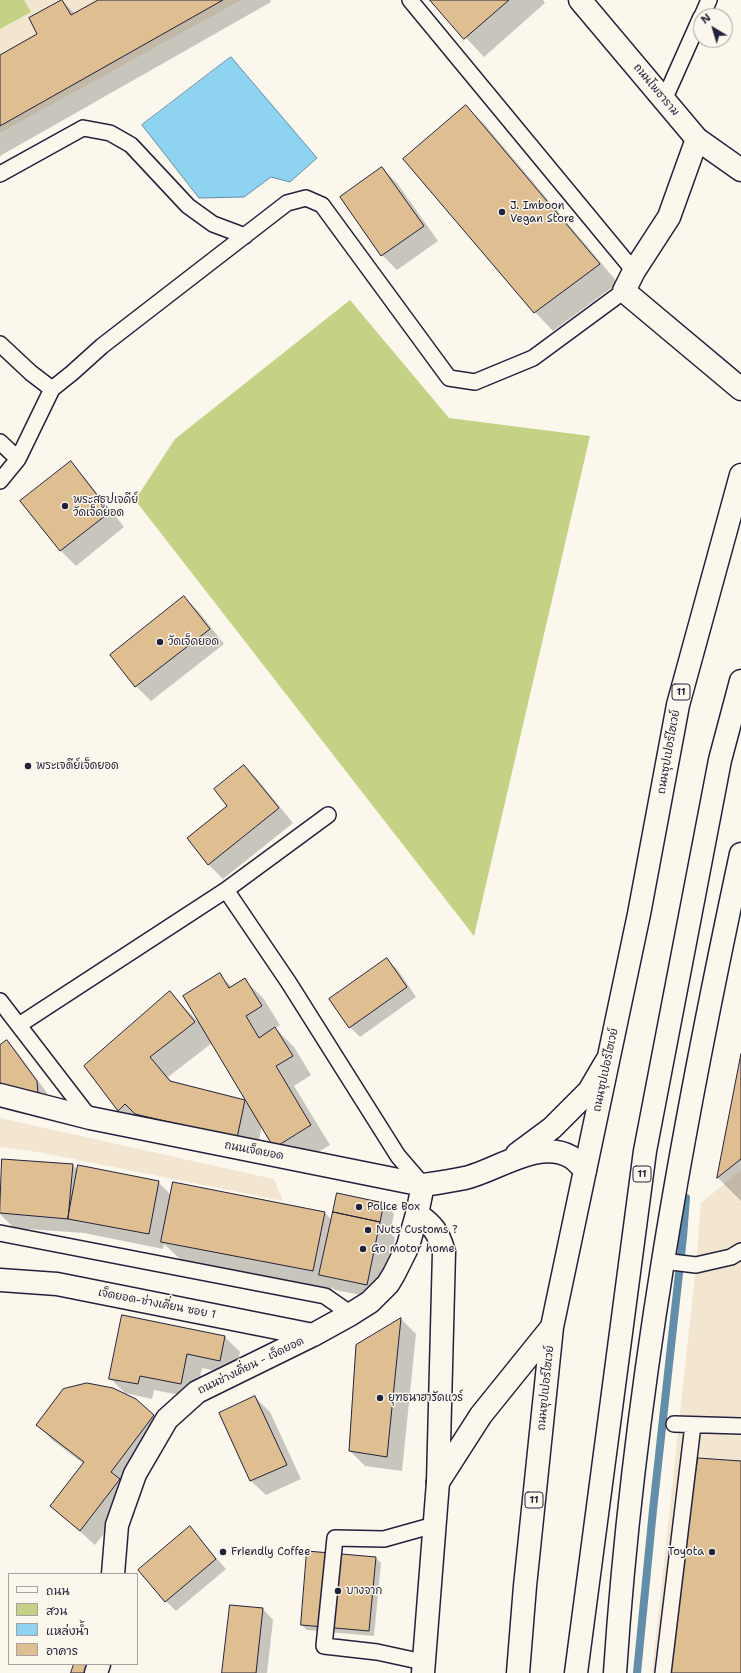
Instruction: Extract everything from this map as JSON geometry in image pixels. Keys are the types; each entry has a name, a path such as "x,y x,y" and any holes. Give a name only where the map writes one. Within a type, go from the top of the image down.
{"main road":[{"name":"ถนนโพธาราม","path":"580,0 697,139 741,170"},
{"path":"697,139 669,217 634,271 624,291 741,389"},
{"name":"ถนนซุปเปอร์ไฮเวย์","path":"518,1673 525,1586 552,1327 639,914 678,705 741,475"},
{"name":"11","path":"576,1673 645,1151 720,760 741,681"},
{"path":"615,1673 627,1534 640,1423 668,1262 693,1089 741,854"},
{"name":"ถนนเจ็ดยอด","path":"506,1162 552,1128 589,1091 609,1058"},
{"name":"ถนนเจ็ดยอด","path":"0,1095 90,1118 422,1185 466,1178 506,1162 542,1152 557,1153 572,1157 584,1170"},
{"name":"ถนนช่างเคี่ยน - เจ็ดยอด","path":"113,1573 117,1525 134,1474 166,1418 197,1392 313,1335 370,1302 388,1284 398,1269 408,1246 417,1214 422,1185"},
{"path":"417,1214 431,1224 440,1239 444,1252 438,1482 423,1667"},
{"name":"เจ็ดยอด-ช่างเคี่ยน ซอย 1","path":"0,1280 57,1284 313,1335"},
{"path":"438,1482 481,1415 552,1327"}],"lane":[{"path":"410,0 634,271"},
{"path":"664,100 693,35"},
{"path":"0,174 83,128 110,133 131,145 188,206 213,224 245,236"},
{"path":"0,482 18,459 52,389 102,346 287,203 306,198 322,205 449,378 475,382 532,358 624,291"},
{"path":"0,344 31,373 52,389"},
{"path":"0,442 18,459"},
{"path":"19,1026 226,890 328,815"},
{"path":"226,890 288,983 398,1156 422,1185"},
{"path":"0,1001 90,1118"},
{"path":"0,1233 325,1296 351,1314"},
{"path":"668,1262 691,1265 731,1257 741,1251"},
{"path":"674,1424 741,1426"},
{"path":"663,1673 693,1425"},
{"path":"423,1667 377,1652 324,1646 335,1538 384,1539 434,1525"}],"shaded area":[{"path":"0,0 241,0 0,133"},
{"path":"0,1118 274,1179 283,1201 38,1152 0,1147"},
{"path":"741,1170 741,1673 652,1673 696,1265 701,1203"}],"green space":[{"path":"0,0 24,0 31,12 0,29"},
{"path":"350,300 449,418 590,436 474,936 135,500 175,439"}],"water":[{"path":"231,57 317,158 290,182 271,177 244,197 199,198 142,125"}],"building":[{"path":"62,0 71,15 98,0 223,0 0,126 0,55 37,34 29,18"},
{"path":"430,0 509,0 464,39"},
{"name":"J. Imboon Vegan Store","path":"466,105 600,264 534,313 403,159"},
{"path":"382,167 424,226 381,256 340,197"},
{"name":"พระสธูปเจดีย์ วัดเจ็ดยอด","path":"71,461 110,512 60,551 20,501"},
{"name":"วัดเจ็ดยอด","path":"184,596 210,629 135,687 110,655"},
{"path":"244,765 279,808 208,865 187,838 227,806 214,789"},
{"path":"387,958 407,987 349,1028 329,999"},
{"path":"220,973 229,988 245,978 262,1006 246,1016 259,1038 275,1027 293,1056 276,1066 311,1125 274,1148 183,996"},
{"path":"170,991 195,1022 150,1057 170,1081 245,1100 237,1138 135,1114 125,1104 118,1111 84,1066"},
{"path":"7,1040 37,1081 39,1105 0,1094 0,1045"},
{"path":"741,1054 741,1159 717,1178"},
{"path":"2,1159 73,1164 68,1219 0,1213"},
{"path":"78,1165 159,1181 149,1234 68,1219"},
{"path":"173,1182 325,1212 313,1271 161,1242"},
{"name":"Police Box","path":"337,1193 384,1203 380,1222 333,1212"},
{"path":"333,1212 380,1222 367,1285 319,1275"},
{"path":"122,1315 225,1336 220,1361 187,1354 181,1384 140,1376 138,1384 109,1379"},
{"path":"401,1318 387,1457 349,1451 356,1345"},
{"path":"87,1383 113,1388 136,1399 154,1415 111,1472 120,1479 80,1531 50,1506 84,1462 36,1425 63,1389"},
{"path":"255,1396 287,1465 250,1481 219,1413"},
{"name":"Toyota","path":"698,1458 741,1461 741,1673 670,1673 670,1643"},
{"path":"190,1526 216,1559 165,1602 138,1570"},
{"name":"บางจาก","path":"307,1551 376,1557 369,1631 301,1625"},
{"path":"230,1605 263,1608 256,1673 222,1673"},
{"path":"74,1665 89,1665 86,1673 71,1673"}],"waterway":[{"path":"637,1673 686,1198"}],"place":[{"name":"J. Imboon Vegan Store","path":"502,212"},
{"name":"พระสธูปเจดีย์ วัดเจ็ดยอด","path":"65,506"},
{"name":"วัดเจ็ดยอด","path":"160,642"},
{"name":"พระเจดีย์เจ็ดยอด","path":"28,766"},
{"name":"Police Box","path":"359,1207"},
{"name":"Nuts Customs ?","path":"368,1230"},
{"name":"Go motor home","path":"363,1249"},
{"name":"ยุทธนาฮารัดแวร์","path":"380,1398"},
{"name":"Friendly Coffee","path":"223,1552"},
{"name":"Toyota","path":"712,1552"},
{"name":"บางจาก","path":"338,1591"}]}
